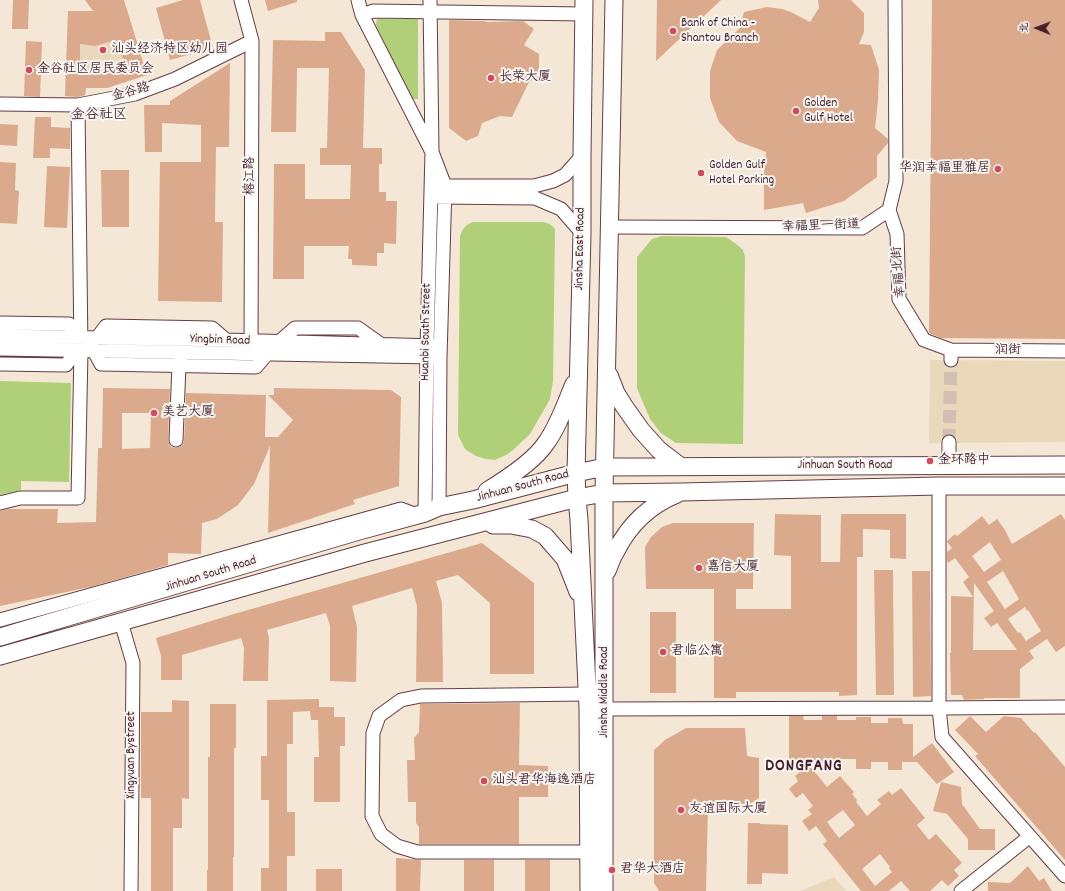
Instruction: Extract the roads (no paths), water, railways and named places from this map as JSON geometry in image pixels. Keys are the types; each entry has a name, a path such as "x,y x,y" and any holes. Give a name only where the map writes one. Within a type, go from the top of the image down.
{"main road":[{"path":"604,493 614,0"},
{"name":"Jinsha East Road","path":"577,498 576,473 582,233 584,7"},
{"path":"607,368 616,393 641,430 659,450 680,466"},
{"path":"473,500 501,483 535,456 546,443 562,412 578,375"},
{"name":"Jinhuan South Road","path":"0,637 427,511 605,466 1065,465"},
{"name":"Jinhuan South Road","path":"0,656 364,553 577,498 604,493 939,486 1065,486"},
{"path":"604,579 615,552 626,534 639,519 664,499 680,492"},
{"name":"Jinsha Middle Road","path":"604,493 604,891"},
{"name":"Jinsha Middle Road","path":"577,498 587,694 589,891"},
{"path":"475,524 511,525 532,529 545,536 565,559 583,602"}],"street":[{"name":"榕江路","path":"241,0 252,41 251,348"},
{"path":"358,0 362,15 432,152"},
{"path":"889,210 896,181 895,0"},
{"path":"362,15 373,11 430,6 584,7"},
{"name":"Huanbi South Street","path":"427,511 427,351 432,152 430,6"},
{"name":"金谷路","path":"0,104 78,105 135,94 175,79 252,41"},
{"path":"78,105 78,337"},
{"name":"Huanbi South Street","path":"427,511 440,352 445,191 432,152"},
{"path":"430,191 534,186 553,181 565,175 582,156"},
{"path":"445,191 535,198 561,209 582,233"},
{"name":"幸福里一街道","path":"610,227 862,228 889,210"},
{"name":"幸福北街","path":"889,210 897,234 900,299 924,340 951,355"},
{"path":"0,323 69,324 101,364 256,367 268,354"},
{"path":"0,336 78,337"},
{"name":"Yingbin Road","path":"0,349 87,347 226,340 268,354 427,351"},
{"name":"Yingbin Road","path":"87,347 183,352 251,348 278,342 382,345 440,352"},
{"path":"0,364 66,365 87,347"},
{"path":"0,503 20,498 78,498 87,347"},
{"name":"润街","path":"951,355 1065,351"},
{"path":"176,440 179,365 183,352"},
{"path":"948,466 949,442"},
{"path":"939,486 939,708 942,737 1065,876"},
{"path":"0,620 401,509 427,511"},
{"name":"Xingyuan Bystreet","path":"121,622 133,663 131,891"},
{"path":"587,694 421,696 401,700 379,716 373,732 372,816 381,834 397,846 417,852 588,852"},
{"path":"605,709 1065,707"},
{"path":"960,891 1029,837"}],"tunnel":[{"path":"949,442 951,360"}],"place":[{"name":"Bank of China - Shantou Branch","path":"673,31"},
{"name":"汕头经济特区幼儿园","path":"103,50"},
{"name":"金谷社区居民委员会","path":"29,70"},
{"name":"长荣大厦","path":"491,78"},
{"name":"Golden Gulf Hotel","path":"796,111"},
{"name":"华润幸福里雅居","path":"998,169"},
{"name":"Golden Gulf Hotel Parking","path":"701,173"},
{"name":"美艺大厦","path":"154,413"},
{"name":"金环路中","path":"930,461"},
{"name":"嘉信大厦","path":"699,568"},
{"name":"君临公寓","path":"663,652"},
{"name":"汕头君华海逸酒店","path":"484,781"},
{"name":"友谊国际大厦","path":"681,810"},
{"name":"君华大酒店","path":"612,870"}],"district":[{"name":"金谷社区","path":"99,116"},
{"name":"DONGFANG","path":"804,768"}]}
